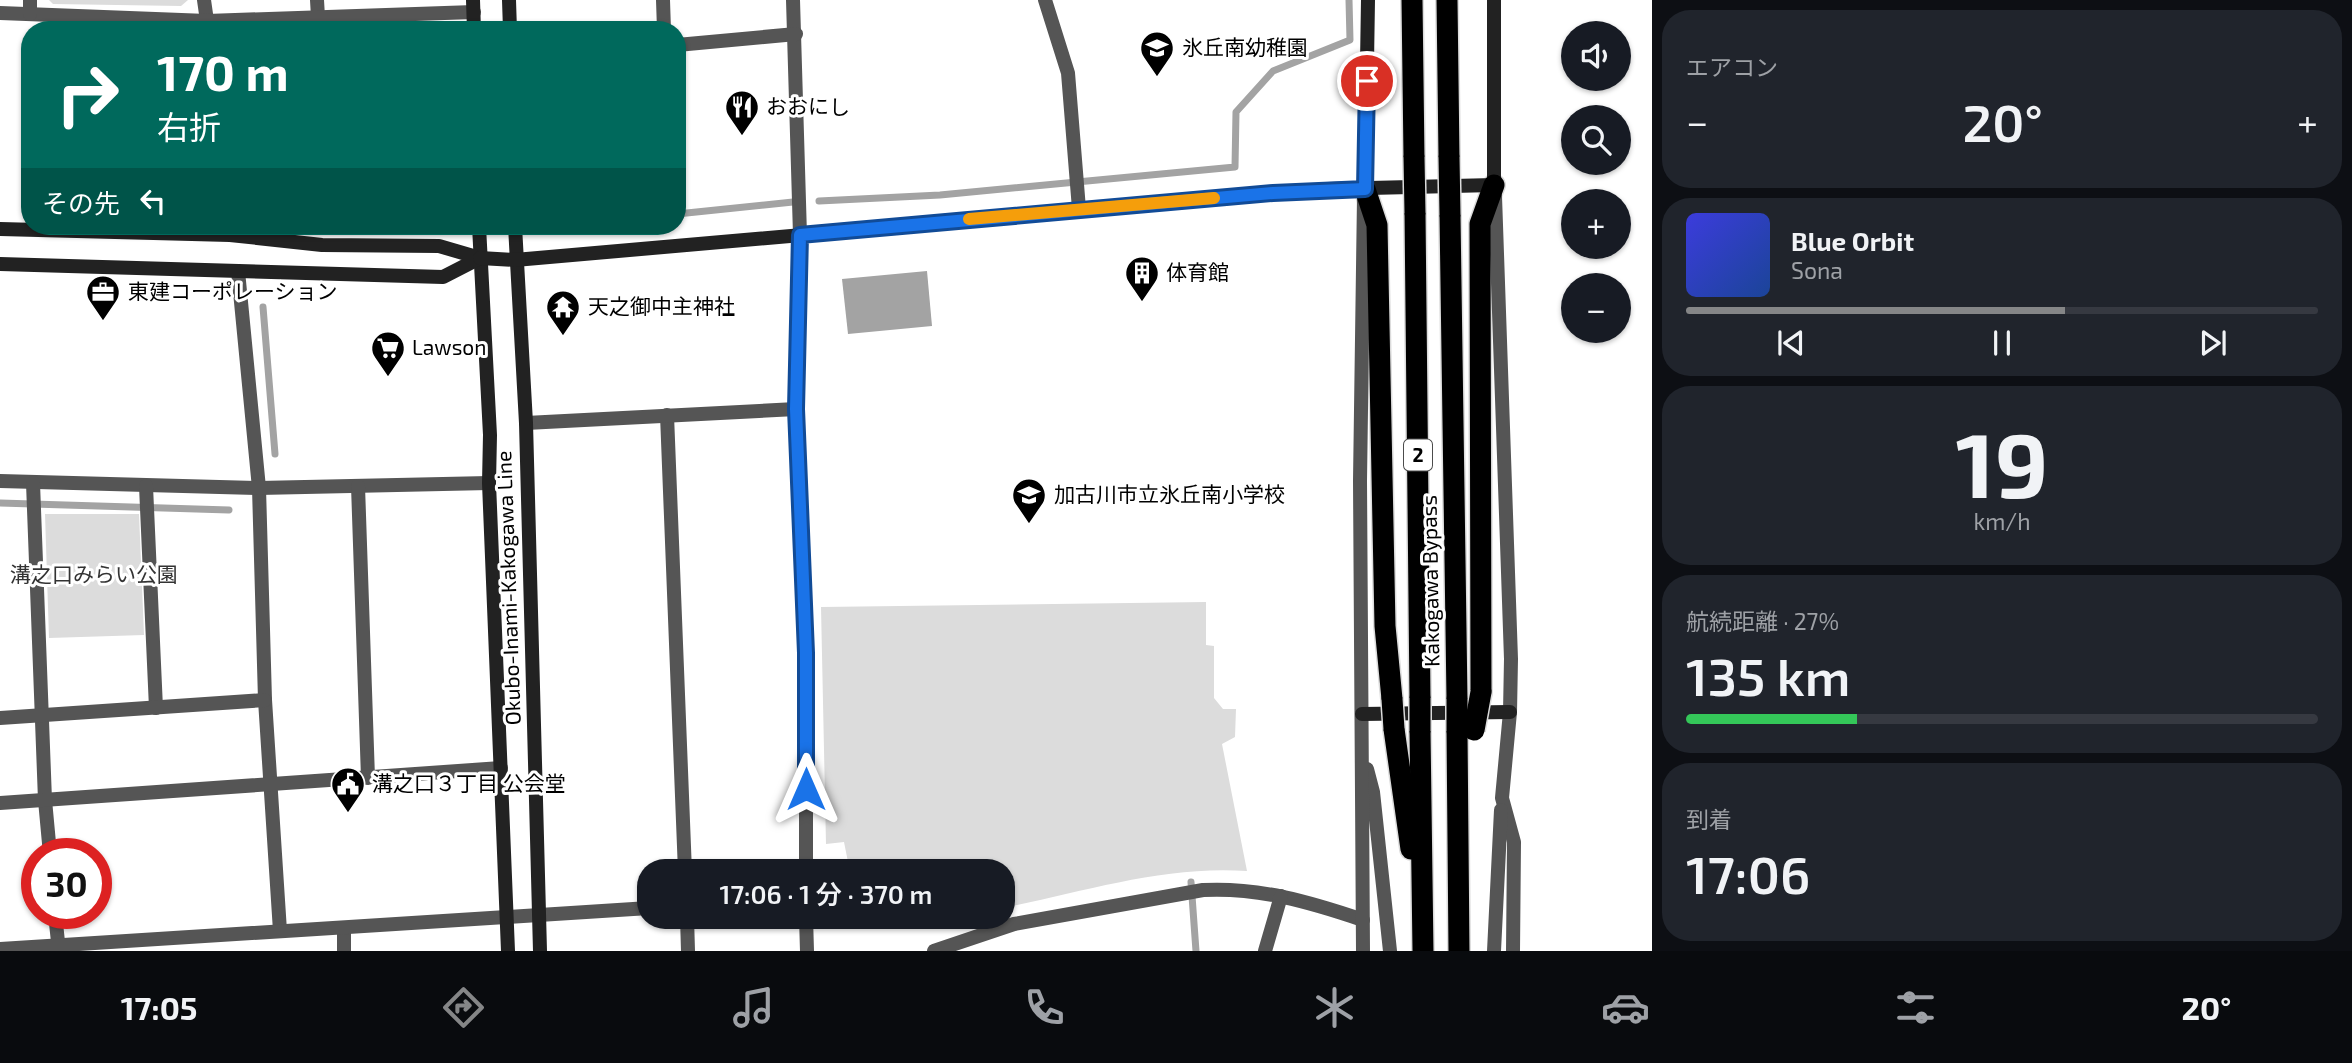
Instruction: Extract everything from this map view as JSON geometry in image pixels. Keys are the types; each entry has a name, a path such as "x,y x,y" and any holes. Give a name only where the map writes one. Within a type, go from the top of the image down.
{"highway":[{"name":"Kakogawa Bypass","path":"1412,0 1423,951"},
{"name":"Kakogawa Bypass","path":"1447,0 1459,951"},
{"path":"1458,822 1481,692 1480,224 1494,184"},
{"path":"1365,189 1377,225 1385,626 1398,767 1423,921"}],"main road":[{"path":"509,0 510,21"},
{"path":"1365,189 1368,0"},
{"path":"256,235 322,245 439,246 480,258 515,260 1079,209 1365,189 1494,184 1494,0"},
{"path":"0,229 21,229"},
{"name":"Okubo-Inami-Kakogawa Line","path":"480,235 490,435 489,483 508,951"},
{"name":"Okubo-Inami-Kakogawa Line","path":"515,235 526,423 541,951"},
{"path":"0,264 443,277 480,258"},
{"path":"1362,714 1510,712"}],"street":[{"path":"204,0 207,21"},
{"path":"317,0 318,18"},
{"path":"663,0 664,21"},
{"path":"793,0 800,235 796,409 806,653 806,859"},
{"path":"1045,0 1068,73 1079,209"},
{"path":"270,21 473,6"},
{"path":"0,13 30,7 168,21"},
{"path":"686,44 796,34"},
{"path":"1494,184 1510,712 1496,868 1494,951"},
{"path":"1363,951 1361,267 1365,189"},
{"path":"238,271 259,488 265,700 280,931"},
{"path":"526,423 796,409"},
{"path":"667,415 684,859"},
{"path":"0,481 259,488 489,483"},
{"path":"33,483 41,716 49,838"},
{"path":"146,486 156,708"},
{"path":"358,486 368,778"},
{"path":"0,718 265,700"},
{"path":"1362,748 1373,792 1390,951"},
{"path":"0,803 501,768"},
{"path":"1502,798 1514,842 1513,951"},
{"path":"934,951 1014,924 1184,891 1234,888 1281,895 1363,920"},
{"path":"1265,951 1281,895"},
{"path":"0,949 58,948 637,909"},
{"path":"344,928 344,951"},
{"path":"56,929 58,948"},
{"path":"687,929 688,951"},
{"path":"806,929 807,951"}],"green space":[{"path":"49,0 188,0 181,6 53,4"},
{"name":"溝之口みらい公園","path":"45,514 139,514 144,635 49,638"},
{"path":"1206,602 1206,645 1214,646 1214,698 1223,709 1236,709 1235,737 1222,744 1247,871 1216,870 1155,876 1015,905 1015,859 847,859 844,842 826,844 821,607"}],"shaded area":[{"path":"927,271 932,326 848,334 842,279"}],"waterway":[{"path":"819,201 940,195 1235,167 1236,112 1273,71 1350,40 1349,0"},
{"path":"686,213 793,202"},
{"path":"263,307 275,454"},
{"path":"0,503 229,510"},
{"path":"1191,882 1196,951"}],"slow traffic":[{"path":"969,219 1214,198"}],"place":[{"name":"氷丘南幼稚園","path":"1157,78"},
{"name":"おおにし","path":"742,137"},
{"name":"体育館","path":"1142,303"},
{"name":"東建コーポレーション","path":"103,322"},
{"name":"天之御中主神社","path":"563,337"},
{"name":"Lawson","path":"388,378"},
{"name":"加古川市立氷丘南小学校","path":"1029,525"},
{"name":"溝之口３丁目 公会堂","path":"348,814"}],"route":[{"path":"806,789 806,653 796,409 800,235 1273,193 1365,189 1367,81"}]}
